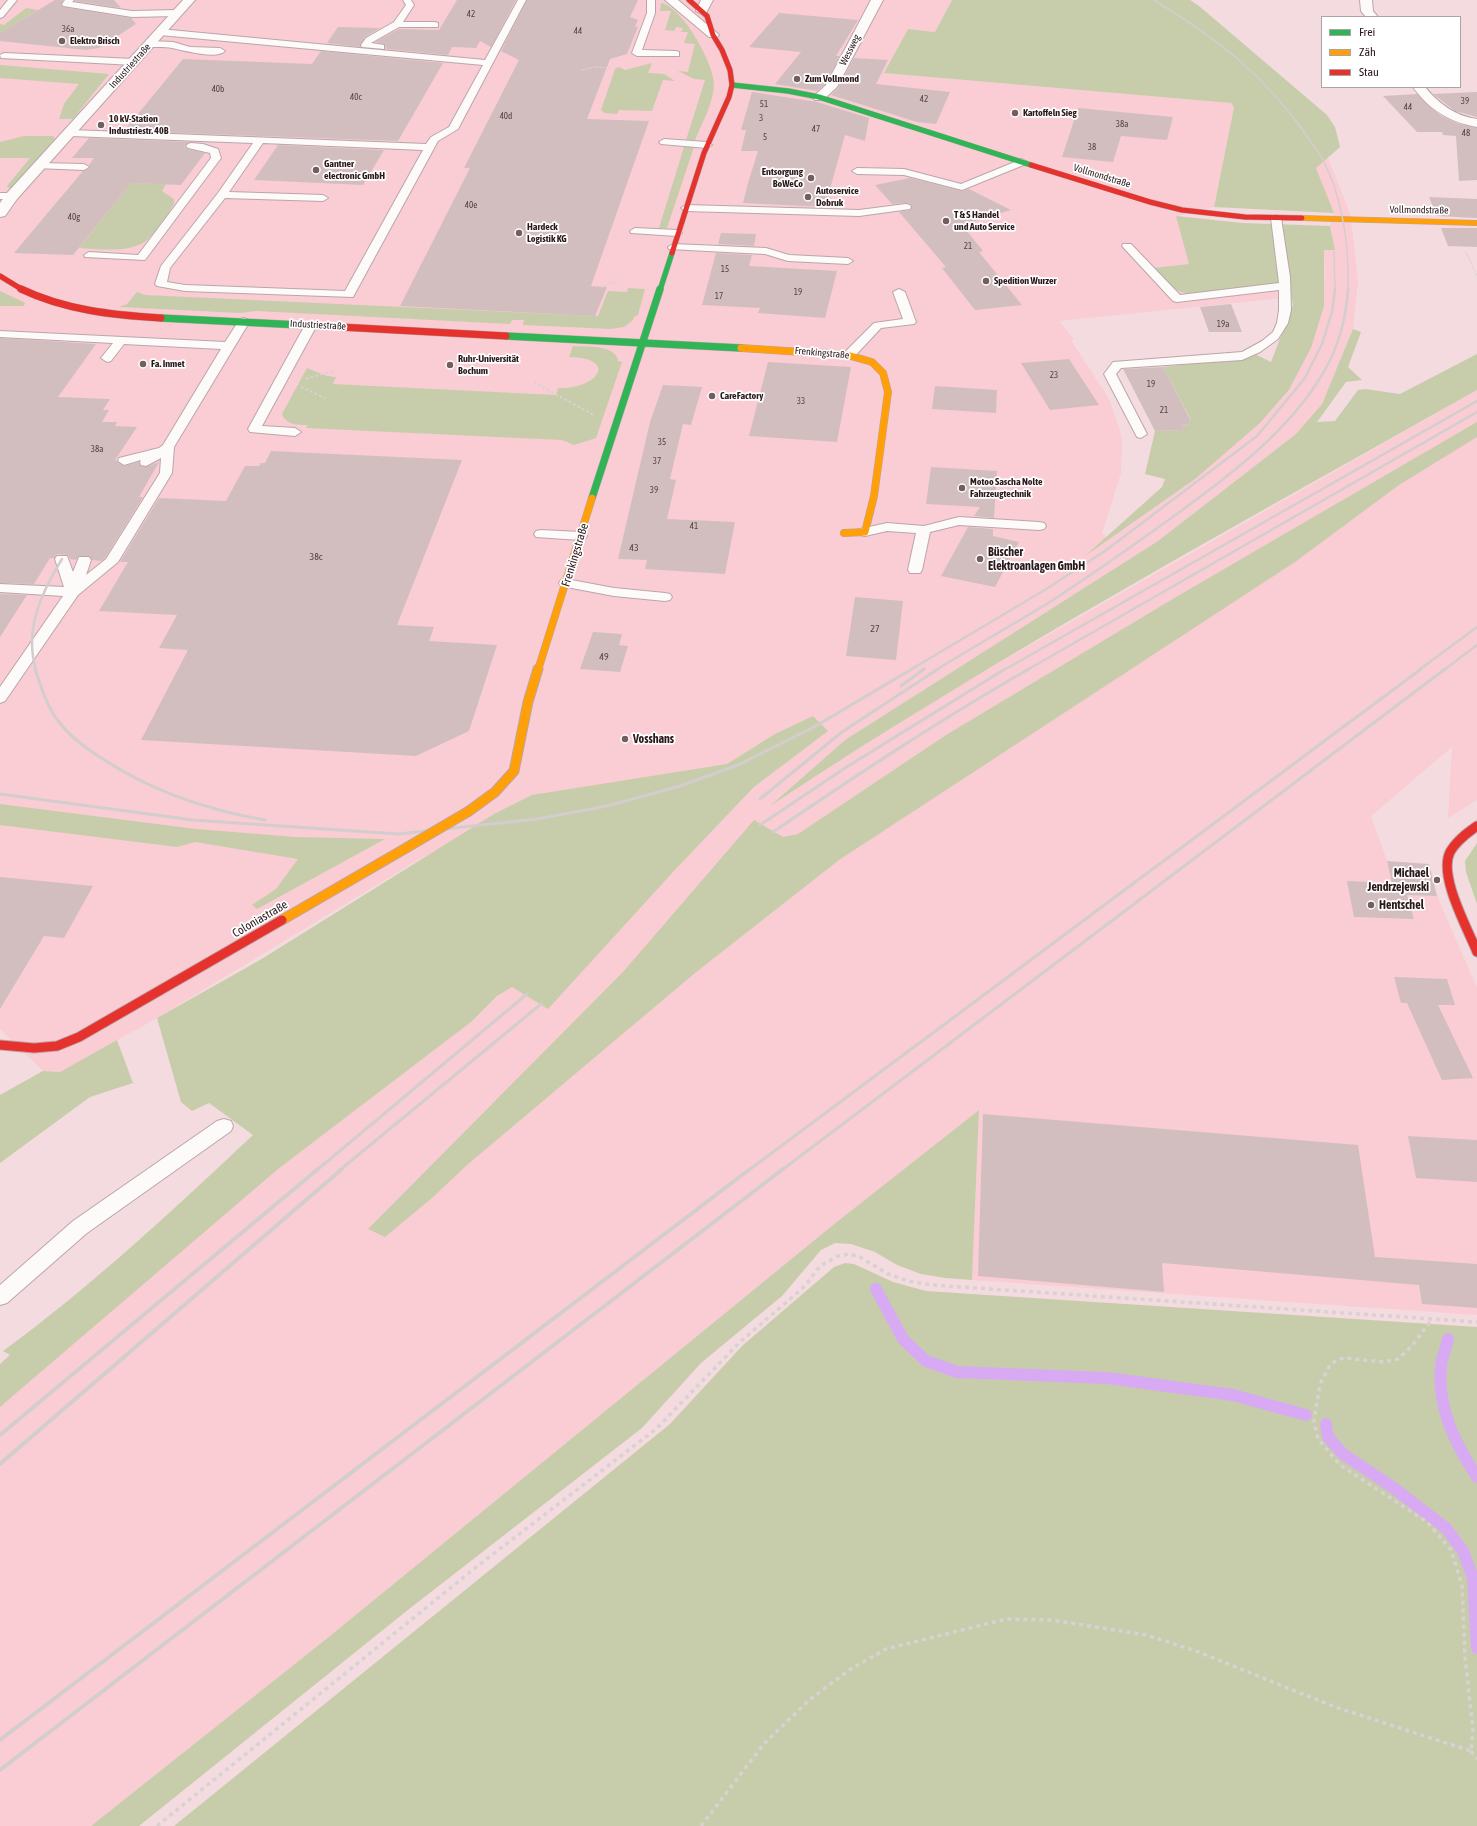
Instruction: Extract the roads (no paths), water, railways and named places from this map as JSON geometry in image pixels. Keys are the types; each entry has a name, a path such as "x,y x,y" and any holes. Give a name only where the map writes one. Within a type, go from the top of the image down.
{"street":[{"name":"Industriestraße","path":"0,213 6,196 40,166 71,133 189,0"},
{"name":"Frenkingstraße","path":"671,0 714,35"},
{"name":"Frenkingstraße","path":"514,771 528,702 580,536 644,341 677,233 707,144 722,116 732,85 730,70 707,16 689,0"},
{"path":"702,11 707,0"},
{"name":"Wessweg","path":"819,97 831,88 876,0"},
{"path":"1366,0 1367,11 1371,16"},
{"name":"Vollmondstraße","path":"732,85 788,90 819,97 1150,202 1182,210 1222,215 1276,218 1477,223"},
{"path":"1420,88 1438,108 1447,115 1477,124"},
{"name":"Industriestraße","path":"0,276 35,297 63,306 132,316 644,341"},
{"name":"Frenkingstraße","path":"644,341 850,354 864,358 878,365 887,378 888,392 874,496 865,532"},
{"path":"844,533 865,532"},
{"name":"Coloniastraße","path":"0,1045 34,1048 57,1046 80,1037 469,811 495,792 514,771"},
{"path":"1477,826 1456,845 1448,858 1448,874 1477,952"}],"lane":[{"path":"0,15 13,0"},
{"path":"70,0 66,4 104,11 132,14 177,13"},
{"path":"407,0 410,5 397,24 374,36 365,44 368,46 462,52"},
{"path":"260,140 222,195 165,268 160,284 185,288 349,295 434,139 453,129 522,0"},
{"path":"651,0 651,13 637,53 676,54"},
{"path":"158,13 168,2"},
{"path":"397,24 435,25"},
{"path":"160,32 489,63"},
{"path":"150,44 173,45 189,50 220,51"},
{"path":"4,56 134,62"},
{"path":"71,133 430,147"},
{"path":"88,255 141,258 216,158 214,151 203,147 160,145 150,141 144,136"},
{"path":"664,142 707,144"},
{"path":"857,171 904,172 962,186 1022,162"},
{"path":"40,166 84,167"},
{"path":"222,195 323,198"},
{"path":"686,208 859,213 906,207"},
{"path":"1141,434 1110,374 1117,365 1242,356 1259,349 1278,334 1283,323 1286,307 1276,218"},
{"path":"635,231 677,233"},
{"path":"1127,246 1177,299 1284,286"},
{"path":"673,247 766,251 788,258 848,260"},
{"path":"850,354 878,325 910,322 899,292"},
{"path":"146,462 168,447 244,321"},
{"path":"295,432 254,429 311,325"},
{"path":"0,334 230,346"},
{"path":"107,358 121,340"},
{"path":"124,461 168,447"},
{"path":"0,588 73,592 111,562 166,473 168,447"},
{"path":"865,532 887,527 924,530 959,521 1039,526"},
{"path":"914,570 924,530"},
{"path":"541,534 580,536"},
{"path":"62,559 73,592"},
{"path":"0,698 73,592 84,560"},
{"path":"566,583 614,592 665,598"},
{"path":"0,1297 80,1227 224,1126"}],"waterway":[{"path":"876,1289 903,1339 926,1361 957,1372 1107,1378 1233,1395 1306,1415"},
{"path":"1448,1339 1442,1359 1440,1381 1445,1411 1455,1438 1477,1477"},
{"path":"1326,1424 1328,1437 1343,1454 1391,1486 1446,1528 1463,1551 1473,1578 1477,1648"}],"railway":[{"path":"1154,0 1196,27 1235,56 1286,108 1318,152 1330,175 1340,207 1346,240 1348,289"},
{"path":"1334,252 1335,289"},
{"path":"910,670 1043,591 1105,551 1257,436 1305,378 1322,344 1332,312 1335,289"},
{"path":"936,670 1084,580 1195,501 1256,452 1292,416 1308,396 1328,365 1337,344 1343,323 1348,289"},
{"path":"1004,670 1477,401"},
{"path":"1027,670 1477,412"},
{"path":"36,670 32,641 33,626 47,585 62,559"},
{"path":"1419,670 1477,627"},
{"path":"1444,670 1477,645"},
{"path":"35,669 45,697 55,716 74,738 97,755 141,781 181,798 222,811 265,820"},
{"path":"0,794 193,820 398,834 537,819 607,806 680,786 738,765 814,727 912,669"},
{"path":"901,686 924,669 923,670"},
{"path":"760,799 842,732 938,669"},
{"path":"760,825 845,768 1005,669"},
{"path":"773,832 900,748 1029,669"},
{"path":"749,1170 1421,669"},
{"path":"782,1170 1445,669"},
{"path":"317,1170 527,994"},
{"path":"340,1170 541,1004"},
{"path":"0,1435 318,1169"},
{"path":"0,1464 342,1169"},
{"path":"0,1740 750,1169"},
{"path":"0,1770 783,1169"}],"place":[{"name":"Elektro Brisch","path":"62,41"},
{"name":"Zum Vollmond","path":"797,79"},
{"name":"Kartoffeln Sieg","path":"1015,113"},
{"name":"10 kV-Station Industriestr. 40B","path":"101,125"},
{"name":"Gantner electronic GmbH","path":"316,170"},
{"name":"Entsorgung BoWeCo","path":"811,178"},
{"name":"Autoservice Dobruk","path":"808,197"},
{"name":"T & S Handel und Auto Service","path":"946,221"},
{"name":"Hardeck Logistik KG","path":"519,233"},
{"name":"Spedition Wurzer","path":"986,281"},
{"name":"Fa. Inmet","path":"143,364"},
{"name":"Ruhr-Universität Bochum","path":"450,365"},
{"name":"CareFactory","path":"712,396"},
{"name":"Motoo Sascha Nolte Fahrzeugtechnik","path":"962,488"},
{"name":"Büscher Elektroanlagen GmbH","path":"980,559"},
{"name":"Vosshans","path":"625,739"},
{"name":"Michael Jendrzejewski","path":"1437,880"},
{"name":"Hentschel","path":"1371,905"}]}
